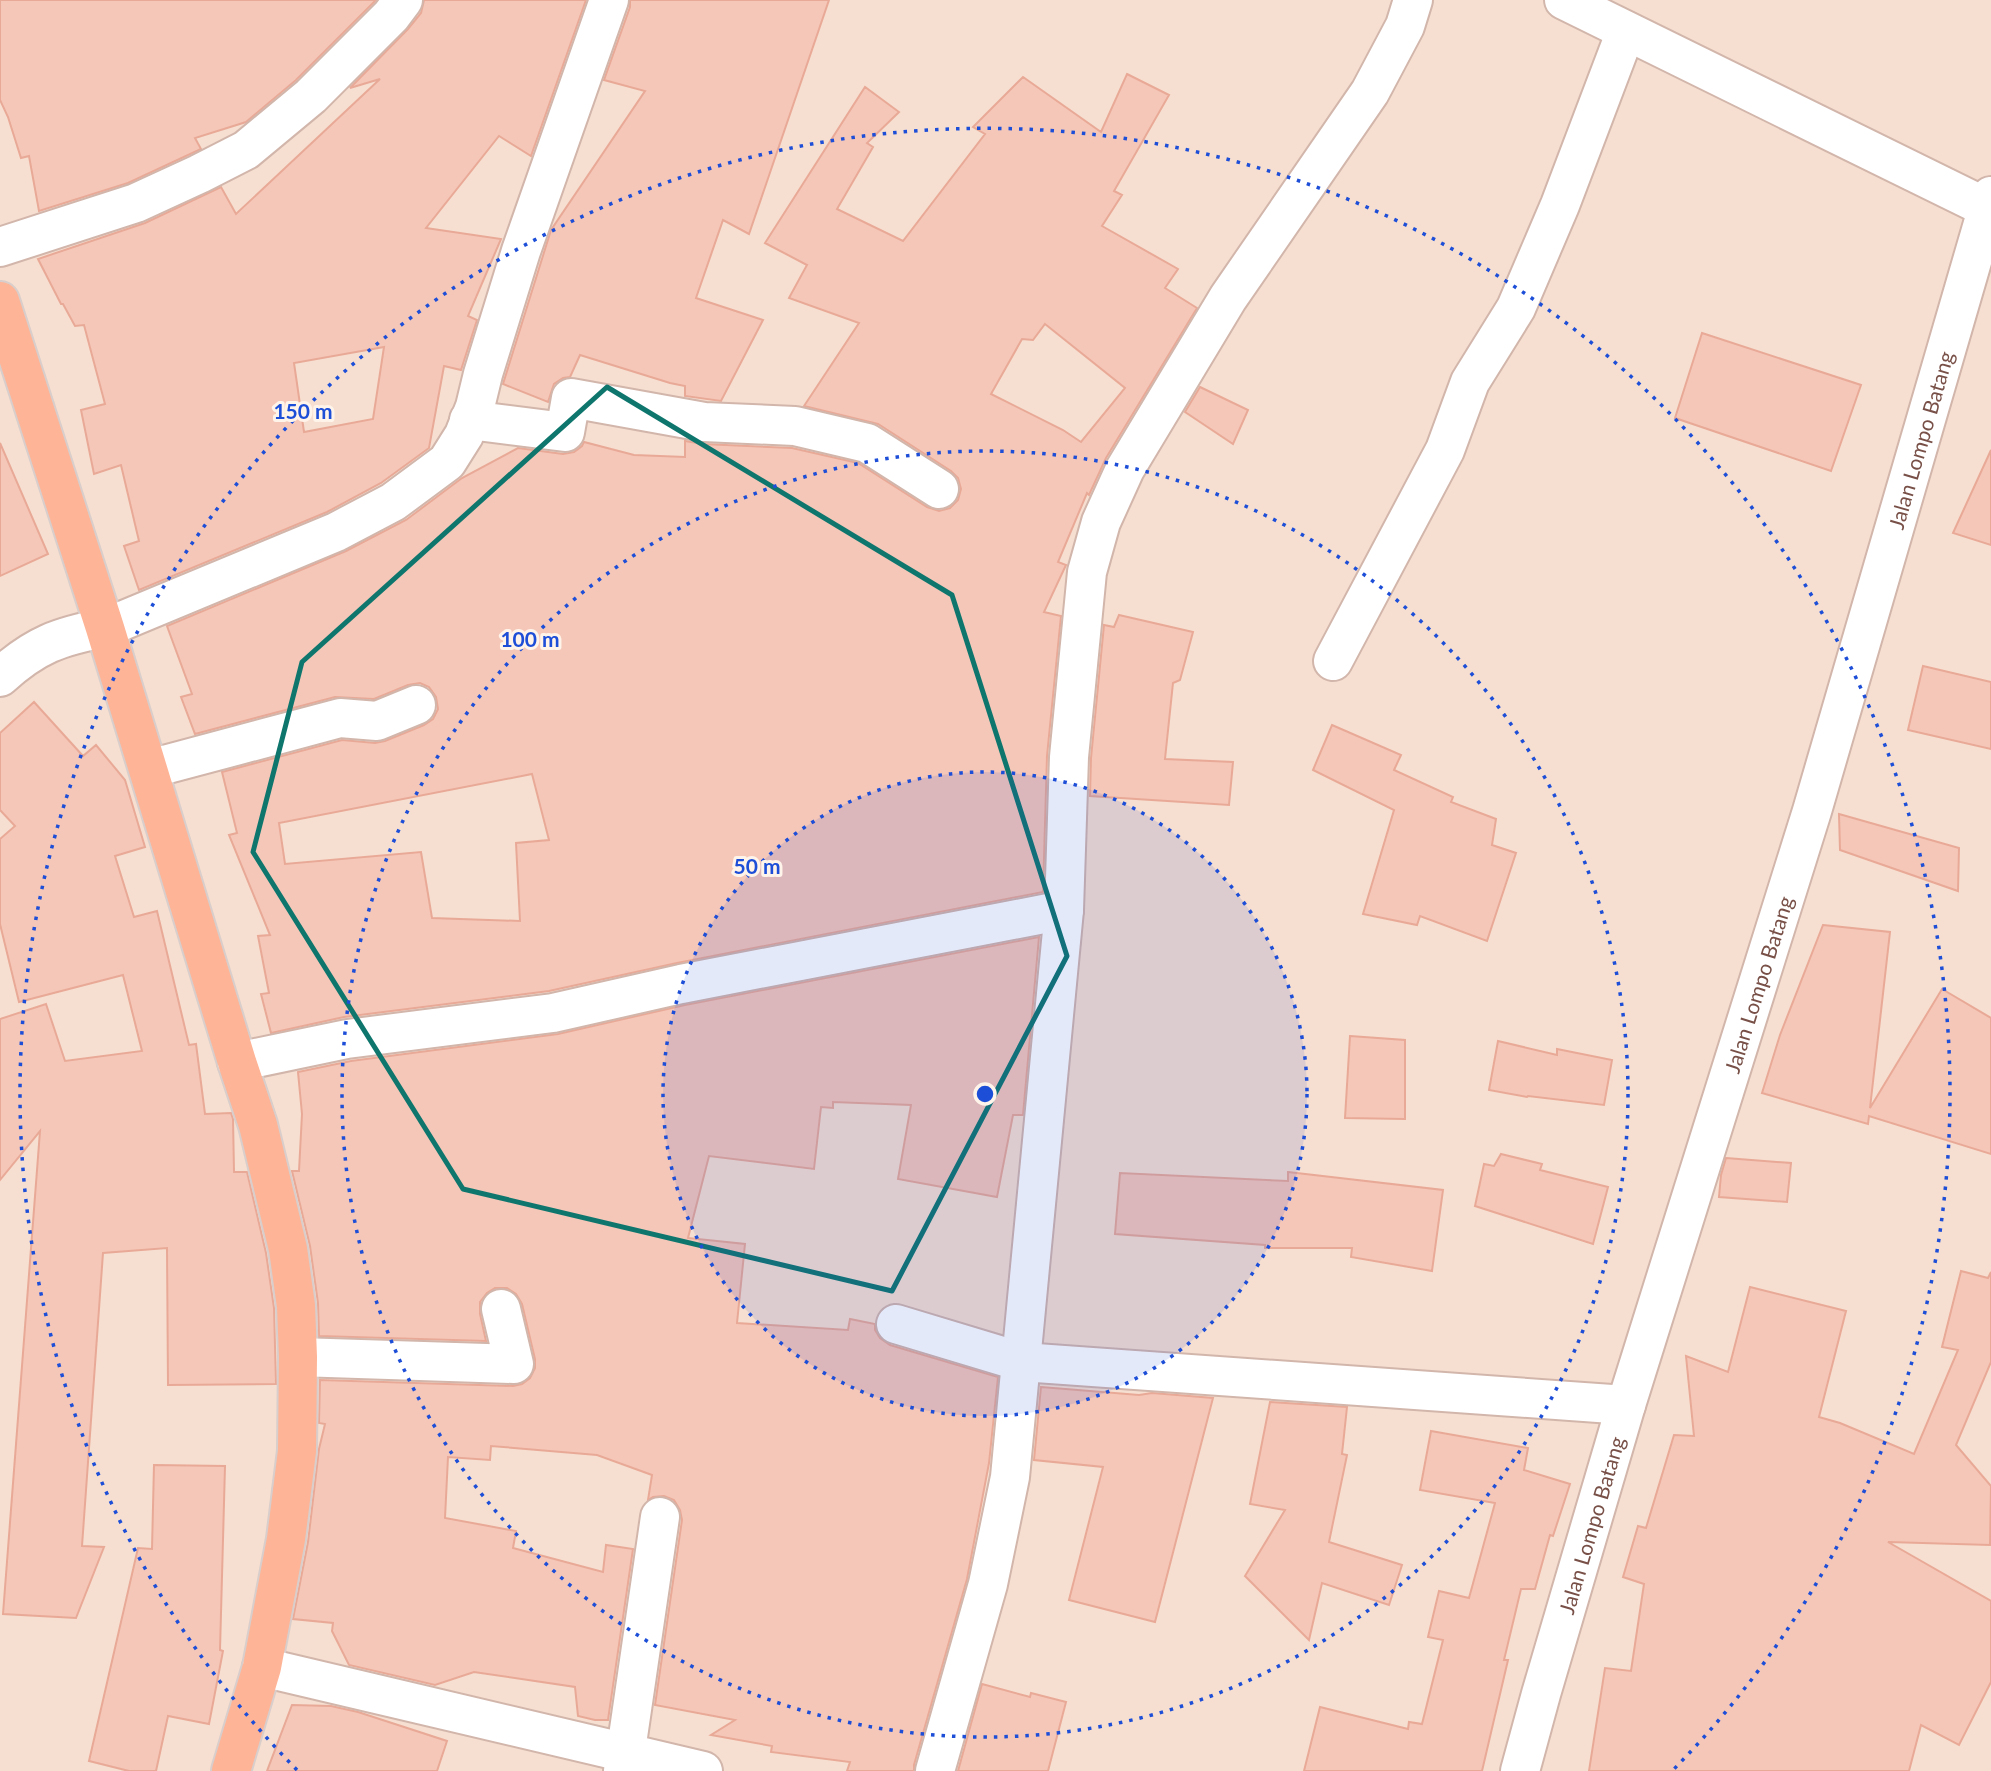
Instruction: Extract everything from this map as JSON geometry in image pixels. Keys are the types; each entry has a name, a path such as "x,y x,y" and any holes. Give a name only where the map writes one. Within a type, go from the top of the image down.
{"highway":[{"path":"0,301 106,628 258,1125 288,1249 296,1306 297,1451 286,1539 262,1667 231,1771"}],"street":[{"path":"0,247 136,203 246,150 311,96 391,16 403,0"},
{"path":"0,677 16,662 39,647 77,633 106,628 336,532 393,502 447,462 470,420 521,251 609,0"},
{"path":"936,1771 988,1584 1010,1477 1065,910 1069,757 1087,572 1101,522 1125,470 1227,298 1370,92 1405,26 1413,0"},
{"path":"1564,0 1989,202"},
{"path":"1333,661 1445,450 1470,382 1516,308 1560,205 1626,31"},
{"name":"Jalan Lompo Batang","path":"1520,1771 1626,1405 1812,811 1989,202"},
{"path":"470,420 565,432 571,398 704,422 795,426 867,443 939,489"},
{"path":"149,769 340,718 377,721 416,705"},
{"path":"237,1062 347,1039 553,1013 681,984 1065,910"},
{"path":"298,1357 514,1364 501,1309"},
{"path":"896,1324 1022,1362 1626,1405"},
{"path":"624,1762 660,1517"},
{"path":"262,1667 624,1762 691,1770"}],"highlighted area":[{"path":"607,387 952,595 1067,956 892,1291 463,1189 253,852 302,662"}],"shaded area":[{"path":"0,0 1991,0 1991,1771 0,1771"}],"building":[{"path":"0,0 376,0 296,80 246,122 195,138 201,149 128,183 39,211 29,156 21,158 0,100"},
{"path":"424,0 586,0 531,156 499,136 426,228 501,239 468,316 477,320 461,370 444,366 429,448 381,483 327,512 139,590 124,546 139,541 121,465 94,474 81,410 105,404 84,325 75,326 38,259 145,223 221,187 236,214 380,79 350,88 421,13","holes":["384,347 373,419 304,432 294,363"]},
{"path":"630,0 829,0 749,234 723,220 696,298 763,320 721,401 685,396 685,386 580,355 570,377 554,384 548,402 503,384 551,230 645,91 604,80 630,7"},
{"path":"1127,74 1169,95 1114,191 1122,195 1102,226 1178,269 1165,288 1197,308 1106,458 1089,495 1087,493 1058,562 1066,565 1044,612 1061,616 1047,756 1043,892 677,963 549,991 344,1017 271,1033 261,994 269,993 258,936 270,935 229,835 237,833 222,772 342,740 375,743 385,741 433,719 438,709 436,697 429,687 420,683 374,699 335,697 195,734 181,697 192,694 167,626 346,551 406,520 462,478 518,448 563,454 574,452 584,442 634,455 685,457 685,441 792,448 858,463 927,507 939,511 950,508 958,500 961,489 958,478 951,471 878,424 804,406 859,323 789,298 807,265 765,243 865,87 899,112 867,143 873,147 837,209 903,241 985,134 973,127 1023,77 1101,132","holes":["1045,324 1125,388 1081,442 1063,430 991,394 1022,339 1033,340","532,774 549,840 516,843 520,921 432,918 421,852 285,864 279,823"]},
{"path":"1702,333 1861,385 1831,471 1675,418"},
{"path":"1200,387 1248,410 1233,444 1185,412"},
{"path":"0,443 48,554 0,576"},
{"path":"1991,450 1991,545 1953,533"},
{"path":"1119,615 1193,632 1180,680 1173,683 1165,759 1233,762 1229,805 1090,796 1091,758 1104,625 1114,627"},
{"path":"1923,666 1991,682 1991,749 1908,730"},
{"path":"34,702 83,756 96,745 125,780 145,847 115,856 134,917 157,911 189,1045 196,1044 205,1114 231,1113 234,1172 247,1172 266,1253 274,1308 276,1384 168,1385 167,1248 103,1253 82,1546 104,1547 76,1618 3,1614 40,1131 0,1180 0,1019 46,1004 65,1061 142,1051 123,975 19,1002 0,924 0,839 15,826 0,810 0,733"},
{"path":"1332,725 1401,755 1394,770 1453,797 1451,802 1496,819 1492,845 1516,853 1487,941 1420,916 1417,925 1363,914 1394,810 1313,770"},
{"path":"1839,814 1959,848 1958,891 1840,850"},
{"path":"1823,925 1890,932 1870,1108 1942,989 1991,1018 1991,1154 1869,1116 1868,1124 1762,1093 1780,1035"},
{"path":"1039,937 1023,1115 1013,1115 997,1197 898,1179 911,1105 833,1102 833,1108 821,1107 814,1169 709,1156 688,1238 745,1244 737,1323 848,1330 850,1319 875,1324 880,1338 890,1345 998,1377 989,1463 967,1579 914,1771 847,1771 850,1762 771,1752 772,1746 711,1735 735,1720 655,1705 682,1520 680,1510 674,1500 664,1496 648,1500 652,1475 597,1455 491,1446 490,1460 448,1457 445,1518 516,1531 513,1548 603,1572 606,1545 633,1549 608,1720 578,1716 575,1687 474,1672 435,1685 349,1665 332,1631 333,1623 293,1619 308,1542 319,1449 325,1424 319,1423 320,1380 513,1386 530,1378 535,1368 522,1304 516,1294 507,1288 495,1288 480,1302 486,1341 319,1336 318,1303 310,1246 292,1171 299,1171 302,1114 298,1072 351,1061 558,1034 685,1005"},
{"path":"1350,1036 1405,1040 1405,1119 1345,1118"},
{"path":"1498,1041 1557,1055 1557,1049 1612,1060 1604,1105 1489,1090"},
{"path":"1501,1154 1542,1164 1540,1170 1608,1187 1593,1244 1475,1206 1484,1164 1494,1166"},
{"path":"1726,1158 1791,1163 1787,1202 1719,1197"},
{"path":"1288,1172 1443,1190 1432,1271 1351,1257 1352,1248 1265,1248 1265,1245 1115,1234 1120,1173 1288,1181"},
{"path":"1961,1271 1988,1278 1991,1272 1991,1362 1956,1445 1991,1486 1990,1545 1888,1542 1991,1601 1991,1682 1959,1745 1921,1725 1909,1771 1589,1771 1605,1668 1631,1671 1644,1584 1623,1577 1638,1526 1646,1528 1674,1435 1694,1436 1686,1356 1728,1372 1750,1287 1846,1311 1819,1417 1914,1454 1958,1350 1942,1347"},
{"path":"1041,1387 1213,1398 1155,1622 1069,1600 1103,1467 1034,1460"},
{"path":"1270,1402 1347,1407 1342,1454 1347,1455 1329,1542 1402,1565 1389,1605 1322,1583 1309,1640 1245,1576 1285,1510 1250,1504"},
{"path":"1431,1431 1528,1448 1524,1470 1570,1484 1553,1536 1550,1535 1535,1589 1521,1589 1504,1660 1508,1660 1482,1771 1304,1771 1320,1707 1408,1729 1409,1722 1422,1724 1443,1640 1428,1637 1439,1591 1469,1598 1495,1503 1420,1490"},
{"path":"154,1465 225,1466 220,1650 223,1651 209,1724 168,1716 156,1771 129,1771 89,1761 138,1548 152,1549"},
{"path":"982,1684 1030,1697 1031,1693 1066,1702 1048,1771 958,1771"},
{"path":"292,1705 331,1706 358,1712 447,1741 437,1771 267,1771"}]}
